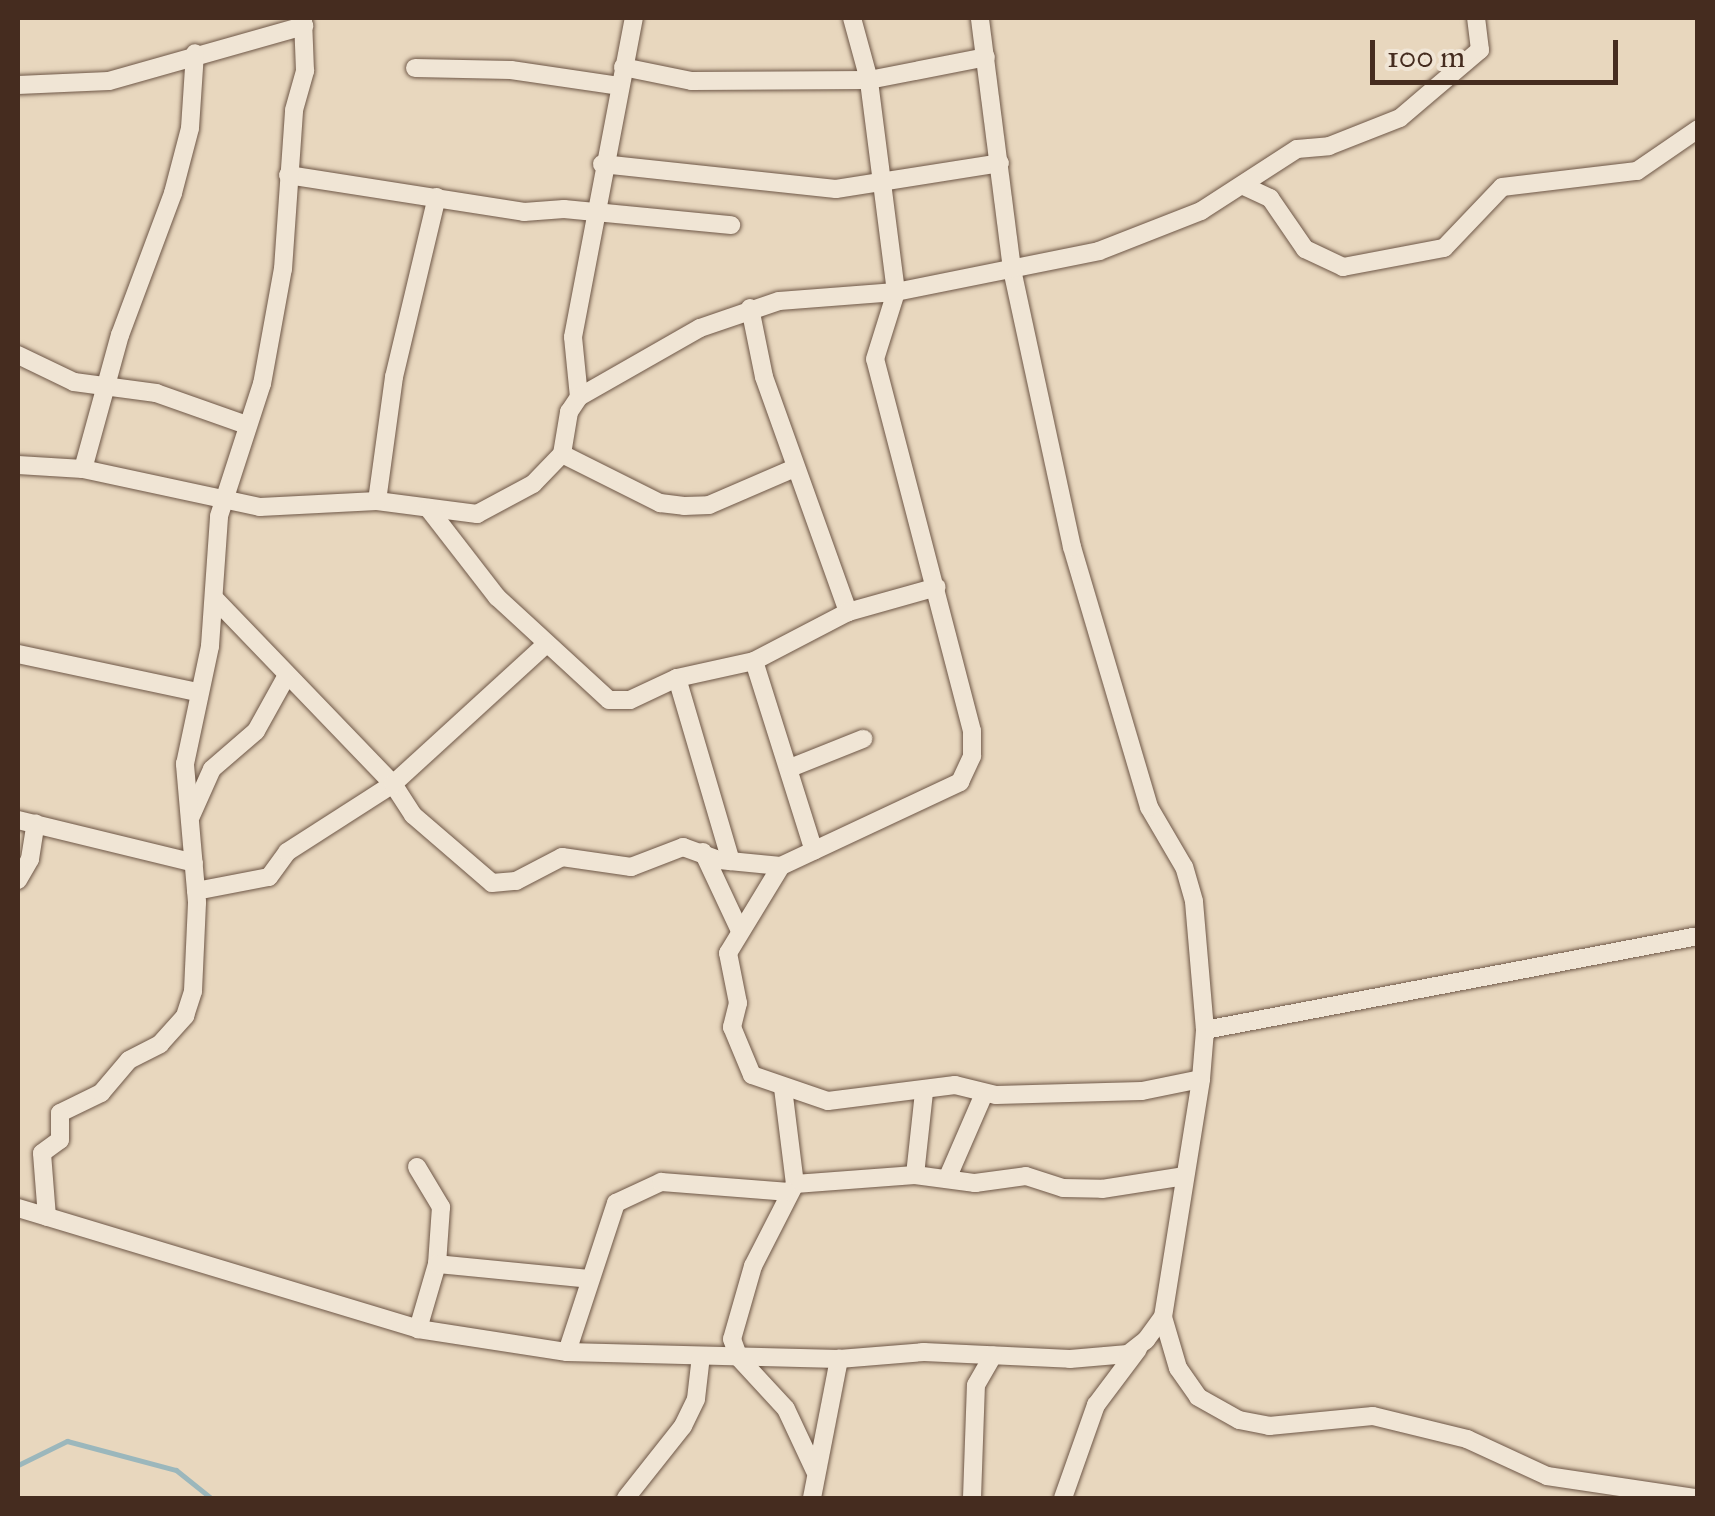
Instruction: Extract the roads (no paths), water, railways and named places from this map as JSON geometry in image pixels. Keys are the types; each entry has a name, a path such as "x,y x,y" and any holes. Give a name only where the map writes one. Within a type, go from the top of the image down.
{"street":[{"path":"580,397 573,337 602,164 634,18"},
{"path":"215,598 393,784 412,815 492,883 516,881 562,857 630,867 683,847 731,861 781,866 960,782 972,756 972,731 875,359 896,292 869,80 852,18"},
{"path":"980,18 1012,269 1072,547 1119,718 1149,807 1184,867 1194,901 1205,1030 1201,1079 1163,1316 1178,1368 1198,1397 1239,1420 1269,1426 1373,1416 1467,1439 1546,1476 1694,1498"},
{"path":"18,465 83,469 260,507 376,502 477,514 533,484 562,454 569,412 580,397 700,328 750,308 896,292 1098,251 1200,211 1244,186 1268,163 1297,148 1329,146 1400,118 1480,50 1476,18"},
{"path":"18,85 109,81 303,22 306,71 288,175 283,270 262,384 244,424 227,501 219,516 215,598 186,774 196,890 193,991 185,1016 160,1044 129,1060 110,1086 60,1112 60,1140 42,1153 47,1217"},
{"path":"83,469 178,172 196,53"},
{"path":"415,68 692,81 869,80 986,57"},
{"path":"1244,186 1270,198 1305,249 1343,267 1444,248 1502,187 1637,171 1698,129"},
{"path":"602,164 768,185 882,185 1000,163"},
{"path":"288,175 524,212 593,213 731,225"},
{"path":"376,502 394,378 437,197"},
{"path":"750,308 764,377 848,612"},
{"path":"18,354 74,382 156,392 244,424"},
{"path":"562,454 660,502 684,506 710,505 795,468"},
{"path":"428,508 544,646 609,700 630,700 677,678 754,661 848,612 937,587"},
{"path":"196,890 269,877 287,852 393,784 544,646"},
{"path":"18,654 169,681 198,692"},
{"path":"169,681 206,658"},
{"path":"754,661 814,850"},
{"path":"190,818 212,770 256,731 287,675"},
{"path":"677,678 731,861"},
{"path":"790,768 864,739"},
{"path":"186,774 212,770"},
{"path":"18,880 30,859 27,822 194,864"},
{"path":"702,852 740,931"},
{"path":"781,866 728,953 738,1003 732,1027 752,1076 828,1101 962,1085 984,1094 1142,1091 1201,1079"},
{"path":"1205,1030 1698,936"},
{"path":"782,1088 791,1188 732,1326 739,1358 786,1409 815,1471"},
{"path":"915,1175 924,1092"},
{"path":"947,1179 984,1094"},
{"path":"417,1167 441,1207 437,1264 418,1329"},
{"path":"566,1352 606,1220 632,1194 661,1182 791,1188 915,1175 947,1179 1026,1176 1064,1188 1102,1189 1185,1176"},
{"path":"18,1208 418,1329 566,1352 839,1360 992,1355 1070,1360 1138,1349"},
{"path":"437,1264 590,1280"},
{"path":"1063,1498 1096,1405 1163,1316"},
{"path":"972,1498 976,1385 992,1355"},
{"path":"626,1498 683,1426 696,1399 701,1356"},
{"path":"812,1498 839,1360"}],"waterway":[{"path":"18,1465 67,1441 176,1470 211,1498"}]}
